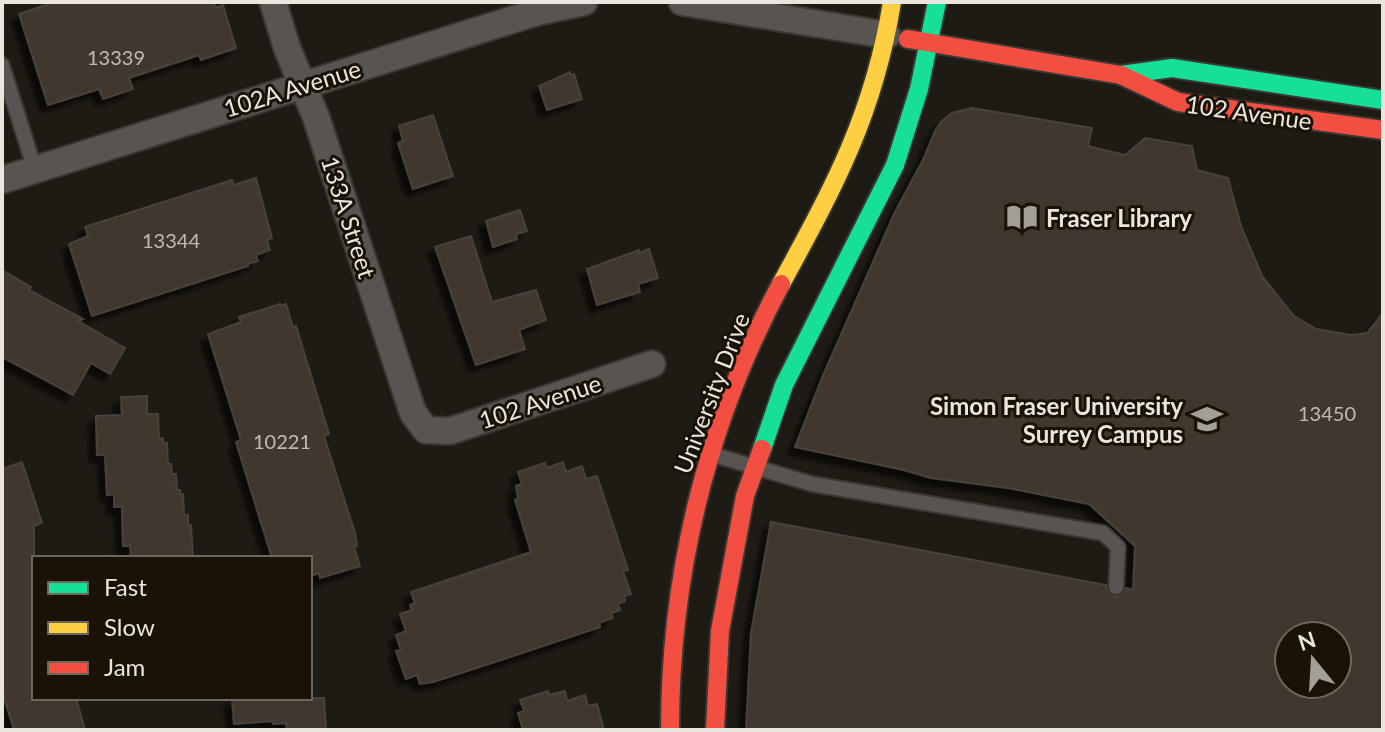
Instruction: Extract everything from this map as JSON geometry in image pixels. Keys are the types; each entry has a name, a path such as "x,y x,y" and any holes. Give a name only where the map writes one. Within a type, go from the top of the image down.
{"main road":[{"name":"University Drive","path":"670,730 675,627 696,504 711,454 756,333 851,150 878,74 892,2"},
{"path":"715,730 720,631 740,516 784,385 895,165 919,89 937,2"},
{"name":"102 Avenue","path":"887,35 1121,75 1178,102 1383,130"},
{"name":"102 Avenue","path":"1121,75 1172,68 1383,100"}],"street":[{"name":"133A Street","path":"273,2 287,48 316,117 413,413 426,430"},
{"path":"682,2 887,35"},
{"name":"102A Avenue","path":"2,180 569,3"},
{"name":"102 Avenue","path":"426,430 450,431 652,364"}],"lane":[{"path":"2,65 35,170"},
{"path":"711,454 812,484 1103,533 1118,547 1116,587"}],"building":[{"path":"55,2 214,2 216,8 223,5 236,48 201,60 199,55 129,78 133,89 103,99 99,89 48,105 19,14"},
{"path":"570,72 574,74 582,99 547,110 539,86"},
{"path":"972,108 1092,128 1088,146 1125,155 1145,138 1192,146 1197,170 1228,178 1241,226 1262,276 1294,316 1316,329 1351,335 1367,333 1383,313 1383,730 746,730 751,633 771,522 1106,585 1108,592 1115,597 1126,588 1133,590 1135,546 1089,504 1008,488 931,478 795,447 895,212 942,121 952,113"},
{"path":"433,115 453,176 413,189 398,143 403,141 399,126"},
{"path":"256,178 272,238 267,240 270,250 256,255 258,261 92,316 69,244 88,236 85,227 232,180 234,185"},
{"path":"520,210 527,231 516,234 517,239 493,247 486,221"},
{"path":"471,236 492,302 536,290 546,320 519,330 525,349 476,365 435,247"},
{"path":"649,249 658,278 638,284 640,292 597,305 587,269"},
{"path":"2,270 31,287 29,290 83,319 78,321 125,348 110,374 91,363 73,395 2,357"},
{"path":"286,304 293,327 296,326 329,434 324,436 355,533 357,546 354,547 360,566 320,578 319,573 312,575 312,556 271,556 236,442 241,440 208,334 241,322 239,317"},
{"path":"147,396 147,414 158,414 159,439 163,438 163,443 167,443 168,464 171,464 172,474 176,474 177,490 180,490 180,495 183,494 184,515 188,515 188,525 191,525 193,556 131,556 130,546 123,546 122,507 114,507 114,494 107,495 105,455 97,455 96,416 122,415 121,397"},
{"path":"22,462 42,523 34,526 32,556 32,700 77,700 85,730 14,730 2,691 2,469"},
{"path":"563,462 566,472 582,466 586,479 597,476 628,570 623,571 631,594 624,596 625,601 618,604 620,610 611,613 613,618 599,623 600,627 433,682 420,684 417,675 406,679 396,651 401,650 396,635 406,631 400,614 412,610 410,605 415,603 411,592 531,552 515,500 518,499 516,486 522,484 518,472 545,463 547,468"},
{"path":"548,691 549,695 565,691 567,701 585,695 588,706 597,704 604,730 523,730 518,713 524,711 520,700"},
{"path":"324,698 326,730 287,730 286,723 273,724 273,721 234,724 232,700"}],"traffic: fast":[{"path":"762,449 784,385 895,165 919,89 937,2"},
{"path":"1121,75 1172,68 1383,100"}],"traffic: slow":[{"path":"781,284 850,149 875,80 892,2"}],"traffic: jam":[{"path":"908,39 1121,75 1178,102 1383,130"},
{"path":"670,730 677,614 698,500 732,390 781,284"},
{"path":"715,730 720,631 745,496 762,449"}],"place":[{"name":"Fraser Library","path":"1022,217"},
{"name":"Simon Fraser University Surrey Campus","path":"1207,419"}]}
